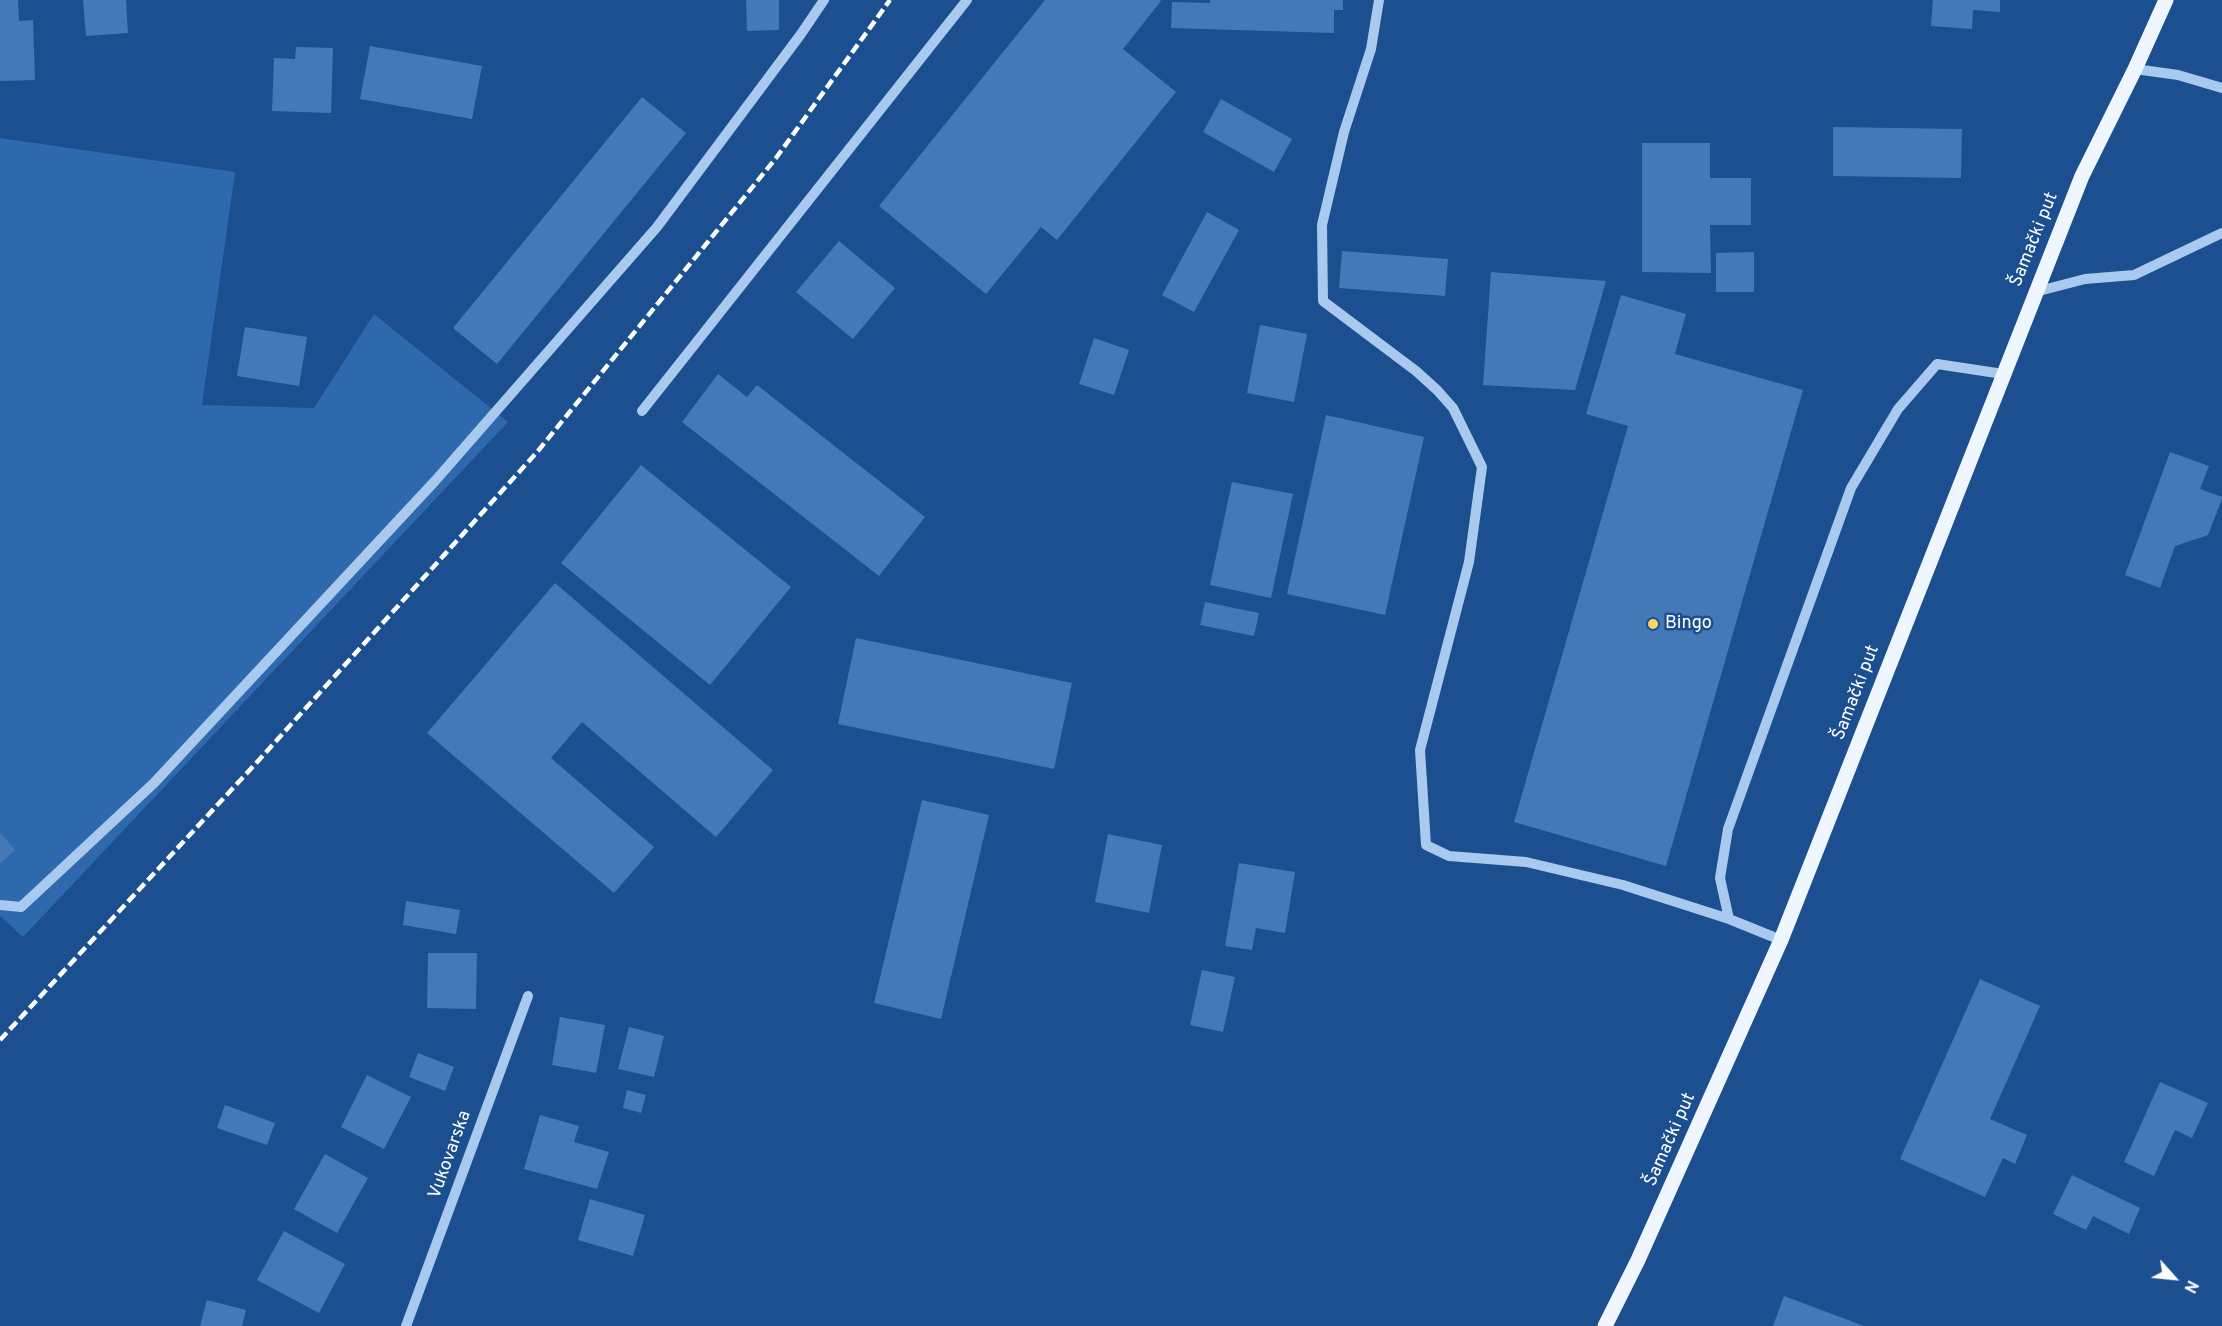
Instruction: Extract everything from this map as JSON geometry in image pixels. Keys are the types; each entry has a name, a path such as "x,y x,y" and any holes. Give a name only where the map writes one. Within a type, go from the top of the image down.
{"main road":[{"name":"Šamački put","path":"1605,1326 1638,1260 1781,940 2082,176 2166,0"}],"street":[{"path":"0,905 21,907 154,783 435,481 657,227 824,0"},
{"path":"642,411 967,0"},
{"path":"1379,0 1371,49 1344,132 1322,225 1323,301 1416,371 1437,390 1453,408 1482,467 1469,562 1420,750 1426,845 1449,856 1526,862 1602,880 1729,919 1781,940"},
{"path":"2135,69 2178,75 2222,88"},
{"path":"2035,292 2085,279 2134,274 2222,233"},
{"path":"1729,919 1720,878 1728,829 1851,488 1898,408 1936,364 2003,374"},
{"name":"Vukovarska","path":"406,1326 528,996"}],"shaded area":[{"path":"0,138 235,172 202,405 314,408 374,314 508,422 23,937 0,916"}],"building":[{"path":"0,0 18,0 19,21 33,20 35,80 0,81"},
{"path":"83,0 126,0 128,33 86,36"},
{"path":"746,0 779,0 779,30 747,31"},
{"path":"1045,0 1160,0 1123,49 1176,92 1057,240 1041,227 986,294 879,206"},
{"path":"1210,0 1343,0 1343,10 1334,10 1334,33 1171,28 1172,2 1210,3"},
{"path":"1933,0 2000,0 2000,12 1973,10 1972,29 1931,26"},
{"path":"370,46 482,66 472,119 360,99"},
{"path":"296,47 333,48 331,113 272,111 274,58 295,59"},
{"path":"642,97 686,133 497,364 453,328"},
{"path":"1221,99 1292,139 1274,172 1203,132"},
{"path":"1833,127 1962,129 1961,178 1833,176"},
{"path":"1642,143 1710,143 1710,178 1751,178 1751,225 1710,225 1711,273 1642,272"},
{"path":"1207,212 1239,230 1194,312 1162,295"},
{"path":"839,241 895,288 853,339 796,292"},
{"path":"1342,251 1448,259 1445,296 1339,288"},
{"path":"1754,252 1754,292 1716,292 1716,253"},
{"path":"1491,272 1606,281 1575,390 1483,385"},
{"name":"Bingo","path":"1621,295 1686,314 1675,354 1803,390 1666,866 1514,822 1628,426 1586,414"},
{"path":"1260,325 1307,334 1294,402 1247,393"},
{"path":"245,327 307,337 299,386 237,376"},
{"path":"1094,338 1129,350 1114,395 1079,384"},
{"path":"718,374 747,397 757,385 925,517 879,576 682,422"},
{"path":"1326,415 1424,437 1385,615 1287,594"},
{"path":"2170,452 2209,466 2200,489 2222,497 2222,499 2208,535 2175,546 2160,588 2125,575"},
{"path":"641,465 791,587 710,685 561,563"},
{"path":"1232,482 1293,494 1271,598 1210,585"},
{"path":"555,583 773,770 716,837 582,722 551,758 654,847 614,893 427,733"},
{"path":"1205,602 1259,613 1254,636 1200,625"},
{"path":"856,638 1072,683 1054,769 838,724"},
{"path":"922,800 989,815 941,1019 874,1003"},
{"path":"0,832 15,850 0,864"},
{"path":"1108,834 1162,845 1149,913 1095,902"},
{"path":"1239,863 1295,872 1285,933 1256,928 1252,950 1225,946"},
{"path":"406,901 460,910 456,934 403,925"},
{"path":"428,953 477,953 476,1009 427,1008"},
{"path":"1202,970 1235,977 1223,1032 1190,1025"},
{"path":"1980,979 2040,1006 1990,1119 2027,1135 2015,1164 2003,1158 1985,1197 1900,1159"},
{"path":"560,1017 605,1025 596,1073 552,1065"},
{"path":"629,1027 664,1036 654,1077 618,1069"},
{"path":"418,1053 454,1067 445,1091 409,1077"},
{"path":"367,1075 411,1097 384,1149 341,1127"},
{"path":"2160,1082 2208,1103 2192,1138 2175,1130 2154,1176 2124,1162"},
{"path":"627,1090 646,1095 641,1113 623,1108"},
{"path":"225,1105 275,1123 267,1145 217,1128"},
{"path":"540,1115 579,1126 574,1142 609,1152 597,1189 524,1169"},
{"path":"325,1154 368,1178 337,1233 294,1209"},
{"path":"2072,1175 2140,1208 2129,1234 2093,1216 2086,1230 2053,1214"},
{"path":"590,1199 645,1215 633,1256 578,1240"},
{"path":"284,1231 345,1264 319,1313 257,1280"},
{"path":"1784,1296 1864,1326 1773,1326"},
{"path":"207,1300 246,1310 242,1326 200,1326"}],"railway":[{"path":"0,1040 259,760 538,451 776,158 890,0"}],"place":[{"name":"Bingo","path":"1653,624"}]}
